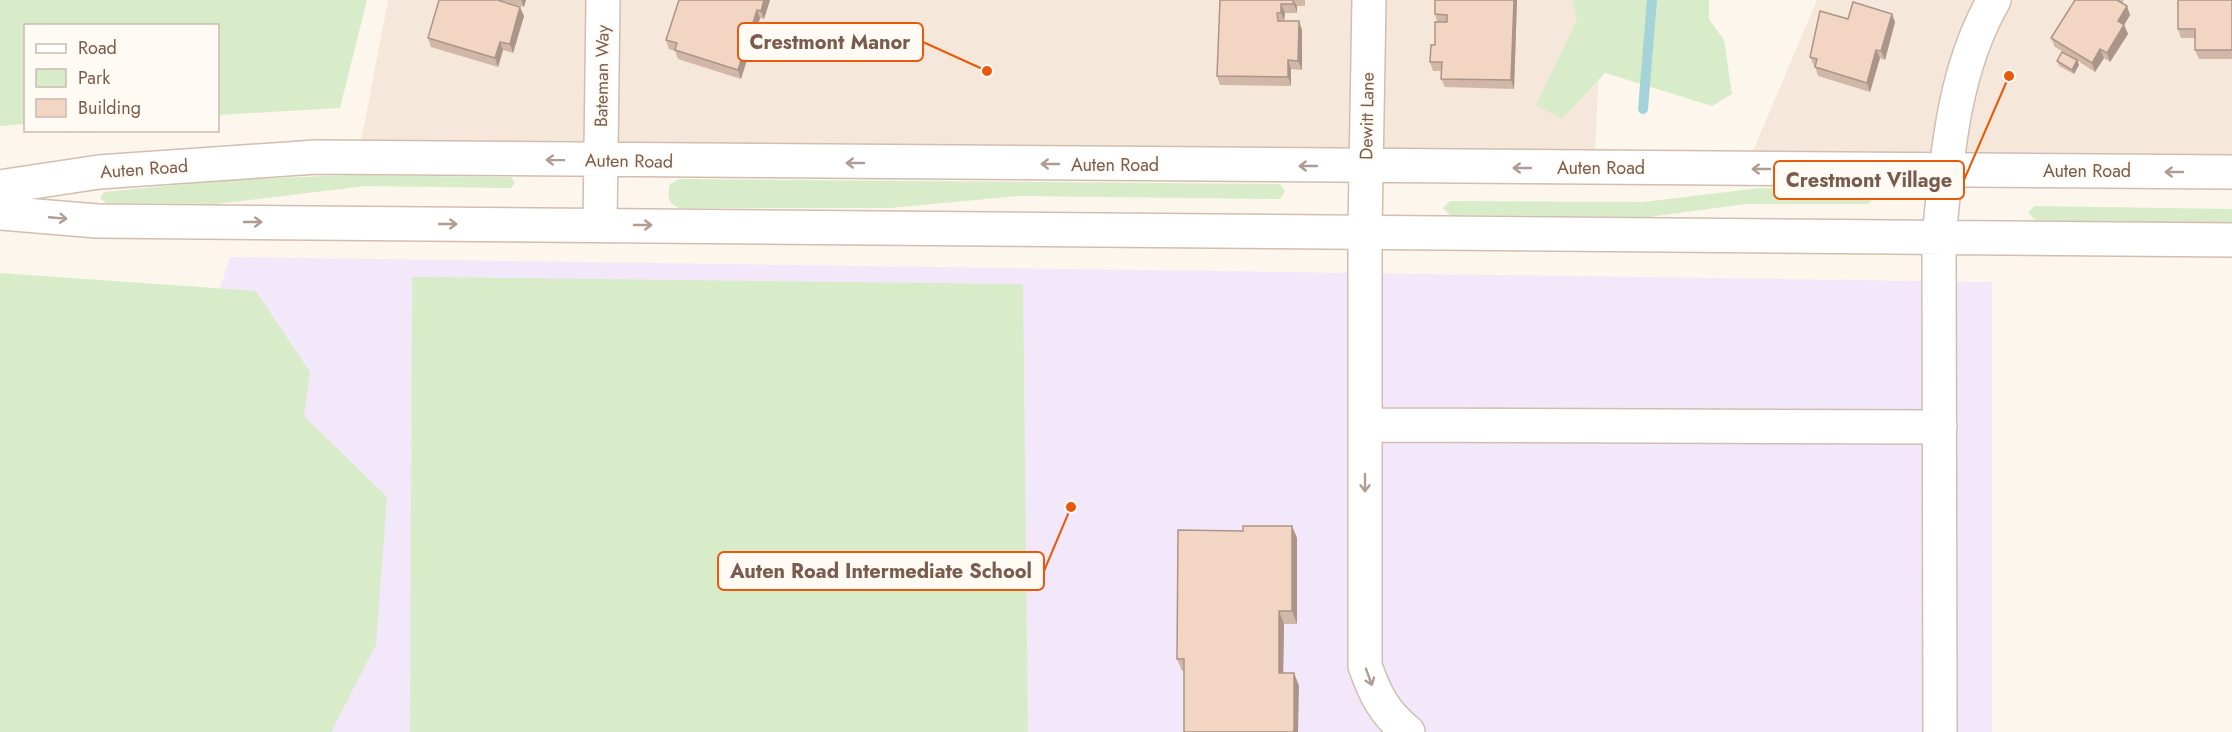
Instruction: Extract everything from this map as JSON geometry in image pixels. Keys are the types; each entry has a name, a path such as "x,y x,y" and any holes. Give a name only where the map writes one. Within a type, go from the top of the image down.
{"street":[{"name":"Bateman Way","path":"600,225 603,0"},
{"name":"Dewitt Lane","path":"1370,0 1365,231 1365,666 1376,696 1390,718 1407,732"},
{"path":"1940,732 1939,237 1945,170 1963,74 1980,23 1994,0"},
{"name":"Auten Road","path":"0,187 99,172 316,157 2232,172"},
{"path":"0,213 97,221 2232,240"},
{"path":"1366,425 1940,427"}],"shaded area":[{"path":"388,0 1602,0 1595,153 361,142"},
{"path":"1817,0 2232,0 2232,158 1753,151"},
{"path":"230,257 1992,282 1992,732 78,732"}],"green space":[{"path":"0,0 367,0 340,108 219,115 219,24 24,24 24,124 0,126"},
{"path":"1573,0 1709,0 1709,19 1724,40 1732,94 1712,106 1605,73 1562,119 1536,105 1577,20"},
{"path":"349,175 511,177 515,183 511,188 366,186 216,204 106,203 100,198 104,192 228,180"},
{"path":"679,179 1280,184 1285,191 1280,199 1018,196 890,208 679,208 669,199 669,192 670,184"},
{"path":"1760,188 1869,189 1875,196 1869,204 1746,204 1648,217 1450,215 1443,208 1450,201 1644,202"},
{"path":"2034,206 2232,209 2232,224 2035,220 2028,213"},
{"path":"0,273 256,291 310,372 304,416 387,497 376,645 331,732 0,732"},
{"path":"412,277 1023,284 1028,732 410,732"}],"building":[{"path":"439,0 501,0 520,7 510,44 500,42 495,58 428,38"},
{"path":"679,0 764,0 761,11 757,10 738,70 675,50 677,43 666,40"},
{"path":"1220,0 1293,0 1294,4 1281,4 1281,13 1277,13 1278,21 1299,21 1298,61 1288,60 1288,77 1217,76"},
{"path":"1435,0 1514,0 1511,80 1441,79 1442,62 1430,62 1431,45 1435,45 1435,22 1447,22 1447,15 1435,14"},
{"path":"2075,0 2117,0 2127,6 2118,21 2124,25 2107,53 2100,49 2092,63 2051,38"},
{"path":"2178,0 2232,0 2232,50 2195,50 2195,29 2178,29"},
{"path":"1853,2 1892,14 1881,51 1876,50 1867,83 1815,67 1817,59 1810,57 1820,11 1848,19"},
{"path":"2062,52 2077,60 2072,70 2057,61"},
{"path":"1243,526 1292,526 1292,611 1279,611 1279,673 1294,673 1294,732 1184,732 1184,659 1177,659 1178,530 1243,531"}],"waterway":[{"path":"1643,109 1652,0"}],"place":[{"name":"Crestmont Manor","path":"987,71"},
{"name":"Crestmont Village","path":"2009,76"},
{"name":"Auten Road Intermediate School","path":"1071,507"}]}
